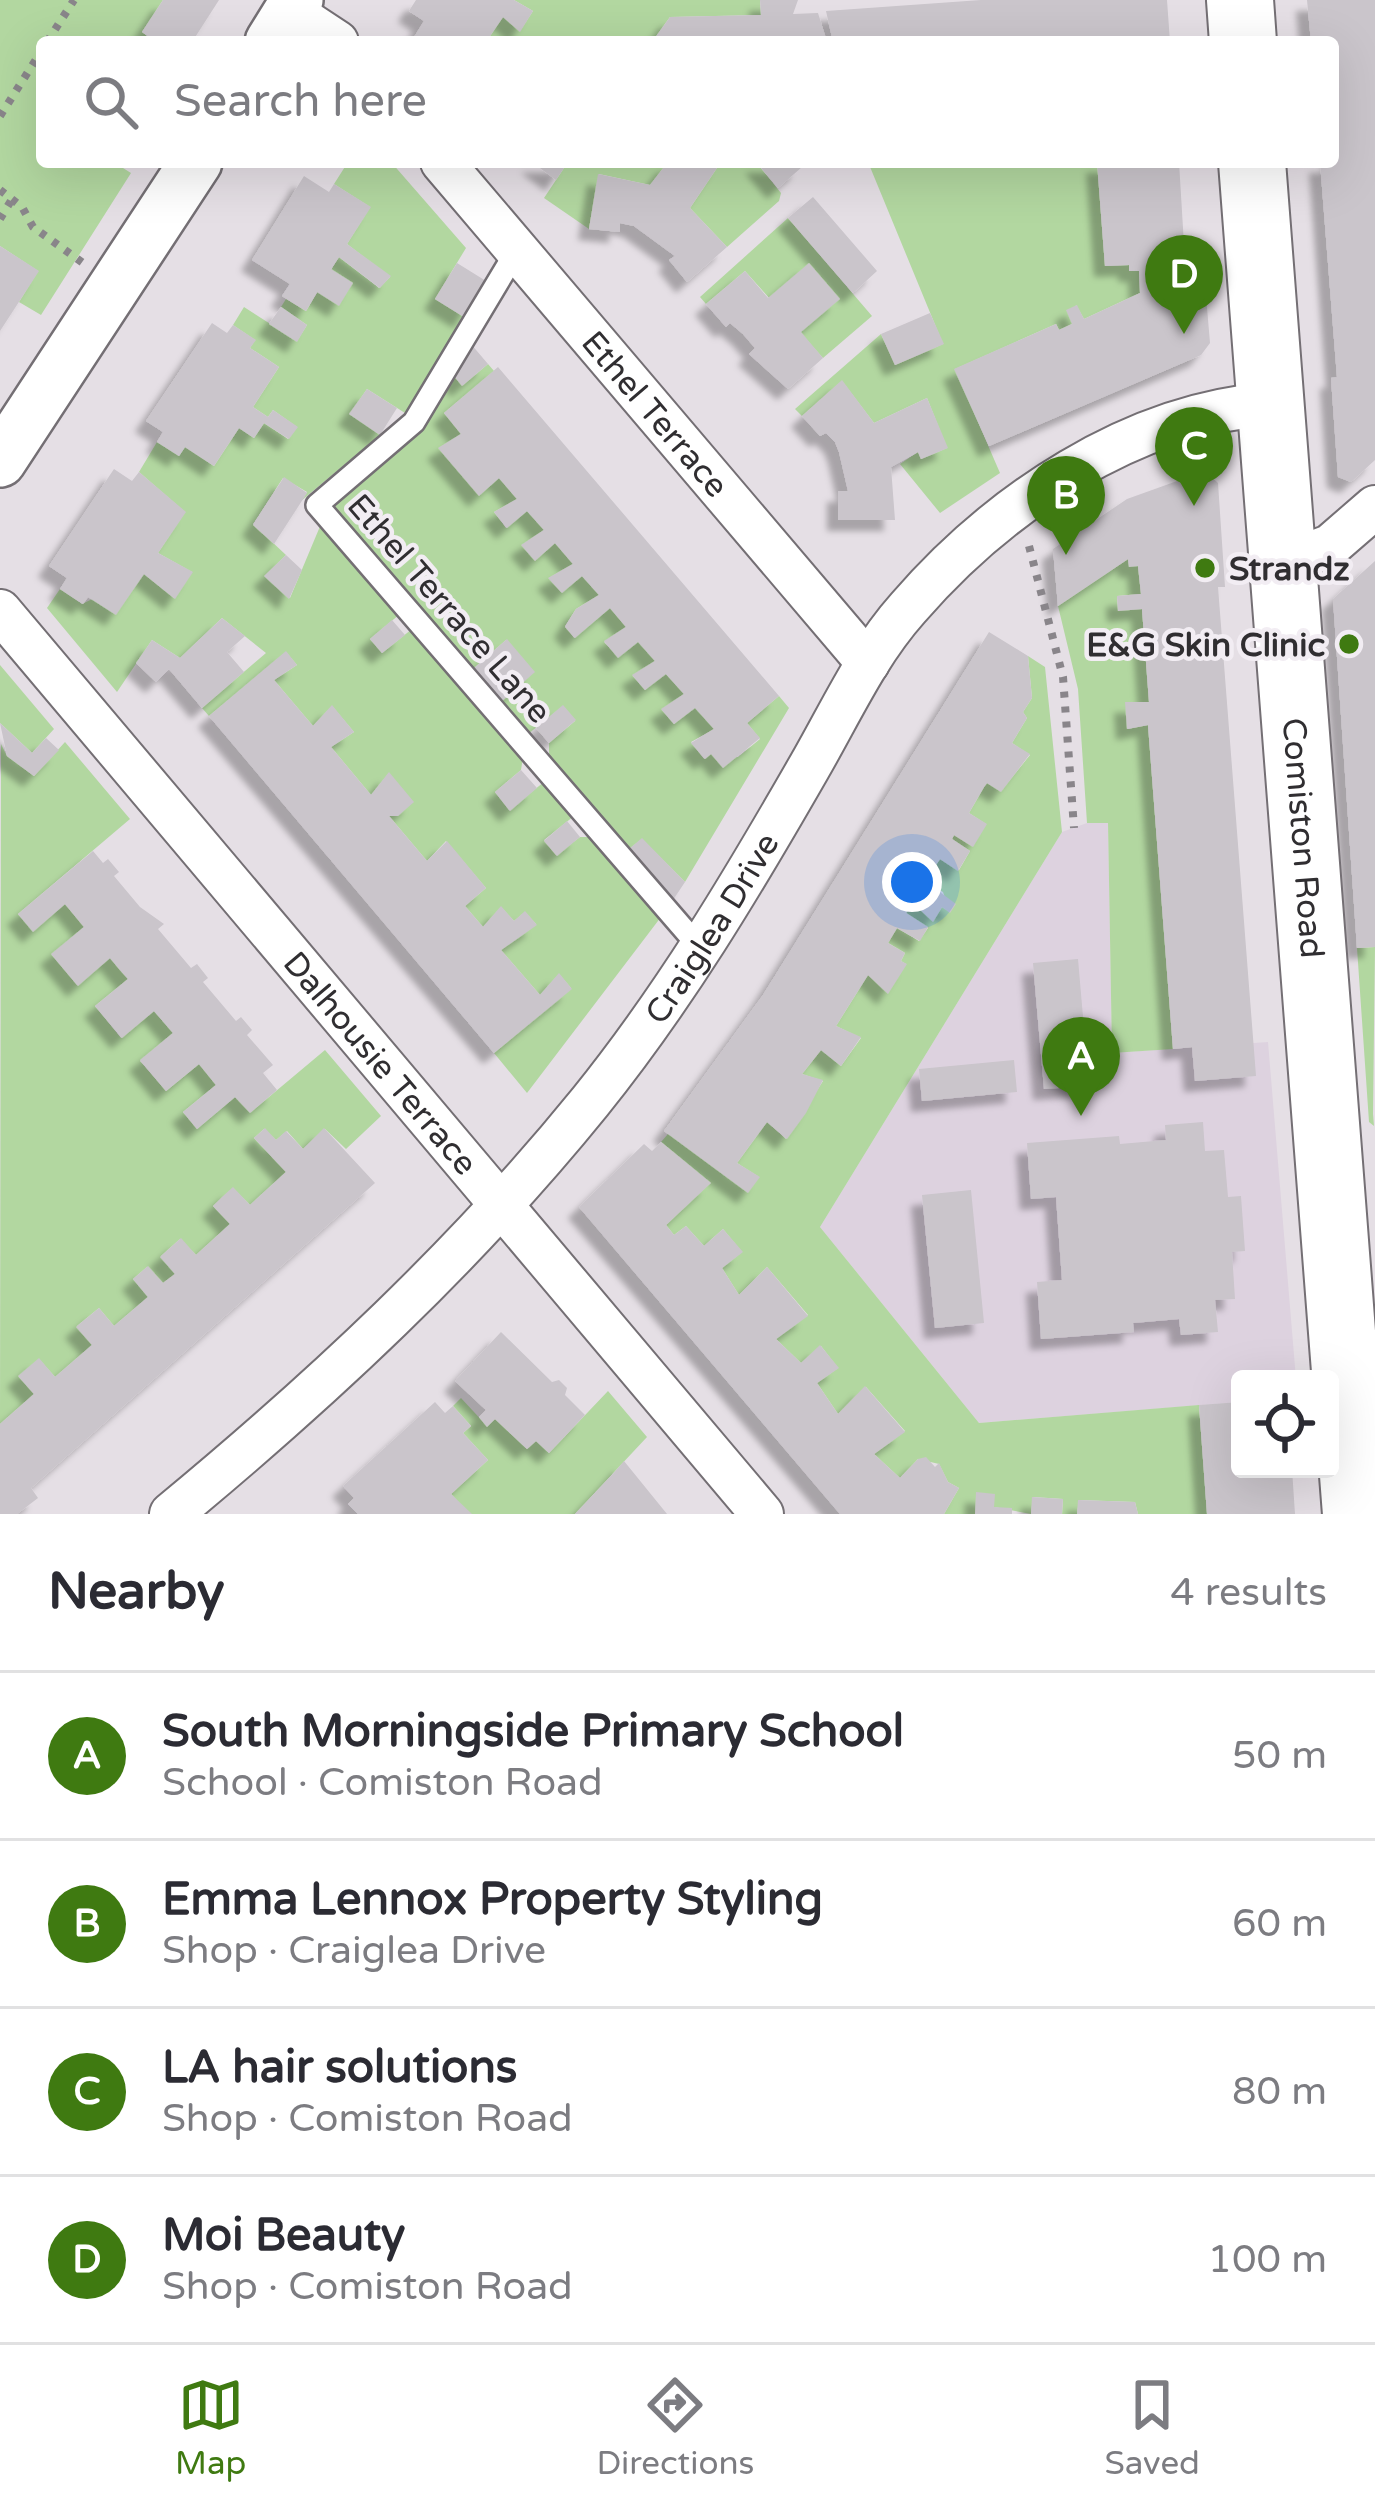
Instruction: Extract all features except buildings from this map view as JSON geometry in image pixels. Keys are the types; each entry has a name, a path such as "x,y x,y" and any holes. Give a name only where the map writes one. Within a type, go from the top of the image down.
{"main road":[{"path":"1240,0 1243,36"},
{"name":"Comiston Road","path":"1252,168 1355,1514"}],"street":[{"path":"286,18 324,36"},
{"path":"0,461 192,168"},
{"name":"Ethel Terrace","path":"447,168 868,663"},
{"name":"Craiglea Drive","path":"171,1514 377,1332 501,1205 589,1102 701,949 868,663 924,590 1020,508 1089,461 1164,424 1270,404"},
{"path":"1280,565 1330,547 1375,507"},
{"name":"Dalhousie Terrace","path":"0,611 762,1514"}],"lane":[{"name":"Ethel Terrace Lane","path":"517,250 414,422 317,505 701,949"}],"path":[{"path":"51,36 74,0"},
{"path":"0,116 36,59"},
{"path":"0,190 13,199 33,227 119,286"},
{"path":"0,219 13,199"},
{"path":"1020,508 1063,677 1074,828"}],"shaded area":[{"path":"1087,823 1108,823 1112,1053 1268,1042 1295,1370 1231,1370 1231,1403 979,1423 820,1227 1062,832"}],"green space":[{"path":"0,0 163,0 142,32 147,36 36,36 36,168 123,168 131,173 41,315 19,302 38,271 0,246"},
{"path":"514,0 760,0 761,15 670,17 656,36 490,36 503,17 520,31 533,11"},
{"path":"344,168 396,168 466,248 435,299 464,317 405,413 367,389 350,414 380,435 301,501 307,492 283,478 253,524 286,555 265,576 290,598 321,524 400,614 370,639 382,653 412,629 523,757 521,770 495,792 509,810 544,782 574,816 544,840 556,855 580,837 592,837 661,917 527,1093 494,1053 571,988 559,974 540,995 501,950 536,924 525,912 514,921 501,907 483,927 465,906 486,888 446,841 427,861 389,816 389,773 371,795 331,747 354,732 332,706 313,726 274,680 297,665 286,652 209,716 202,708 266,653 222,618 180,658 152,640 117,692 47,608 60,589 82,604 144,574 174,598 192,572 158,553 185,512 139,472 157,442 179,456 185,447 214,466 239,428 254,438 264,423 288,439 297,427 273,410 268,417 253,407 279,367 250,348 255,340 233,325 244,307 297,341 307,325 281,307 286,299 306,311 339,257 379,288 390,277 347,244 370,207 334,184"},
{"path":"564,168 663,168 650,185 599,174 589,229 544,198"},
{"path":"717,168 761,168 781,193 779,201 727,247 690,208"},
{"path":"870,168 1097,168 1105,266 1129,265 1130,271 1139,271 1140,293 1084,319 1076,305 1072,324 1059,330 1056,324 955,369 1000,473 940,513 900,464 918,452 921,459 947,448 927,398 874,423 842,381 802,416 795,409 881,334 895,365 943,344"},
{"path":"788,218 872,316 823,358 745,271 706,304 700,297"},
{"path":"488,364 494,371 444,413 461,434 439,448 479,495 499,478 517,499 494,512 506,528 527,511 544,530 522,545 535,560 555,543 573,564 549,578 561,592 582,576 599,595 576,609 565,626 574,638 610,608 626,627 604,642 618,657 638,641 655,661 633,676 645,690 665,673 684,694 662,710 674,724 695,707 714,729 691,742 704,759 711,754 738,757 760,739 747,723 779,696 789,708 685,882 642,839 629,849 549,757 549,743 575,721 563,706 528,734 501,702 506,640 473,669 331,505 453,375 463,385"},
{"path":"1128,559 1129,566 1138,566 1141,594 1117,596 1118,610 1142,609 1149,702 1126,702 1128,729 1148,725 1173,1049 1112,1053 1108,823 1087,823 1078,689 1058,606"},
{"path":"1028,656 1045,667 1062,832 820,1227 979,1423 1199,1405 1207,1514 1138,1514 1135,1502 1079,1500 1077,1514 1062,1514 1063,1499 1033,1497 1031,1514 994,1507 976,1493 976,1514 944,1514 959,1488 948,1482 939,1464 918,1459 900,1478 874,1454 905,1431 866,1387 838,1414 817,1383 838,1368 821,1346 801,1363 776,1339 808,1315 767,1267 739,1295 722,1268 742,1252 723,1229 704,1246 686,1226 674,1235 666,1225 710,1183 661,1142 668,1134 759,1177 737,1163 767,1122 786,1139 823,1081 802,1074 821,1050 841,1066 861,1038 836,1026 868,975 888,993 906,964 901,961 905,953 888,943 897,928 919,941 928,928 906,913 913,903 933,921 942,907 950,912 943,892 925,881 940,859 959,870 970,851 952,839 954,835 972,846 986,824 969,813 984,787 987,783 1001,791 1030,755 1012,743 1032,698"},
{"path":"0,665 54,729 32,753 0,723"},
{"path":"65,742 130,819 18,914 33,931 65,904 84,927 52,955 77,985 110,958 128,979 95,1006 121,1038 154,1011 173,1033 140,1061 166,1091 199,1064 216,1085 183,1112 197,1129 235,1097 251,1112 325,1050 381,1116 346,1149 325,1129 303,1149 287,1131 276,1140 264,1129 254,1138 286,1172 250,1205 233,1188 213,1206 230,1224 196,1255 180,1239 161,1256 175,1274 163,1283 147,1267 133,1279 148,1297 114,1326 99,1308 77,1326 92,1345 55,1377 39,1359 19,1377 34,1394 0,1424 1,744 7,756 34,776"},
{"path":"1375,947 1374,1126 1369,1122 1357,948"},
{"path":"608,1391 647,1437 575,1514 469,1514 451,1494 488,1460 463,1433 471,1426 453,1406 461,1398 487,1426 495,1419 527,1449 536,1441 549,1453"}],"place":[{"name":"Moi Beauty","path":"1184,334"},
{"name":"LA hair solutions","path":"1194,506"},
{"name":"Emma Lennox Property Styling","path":"1066,555"},
{"name":"Strandz","path":"1205,568"},
{"name":"E&G Skin Clinic","path":"1349,644"},
{"name":"South Morningside Primary School","path":"1081,1116"}]}
